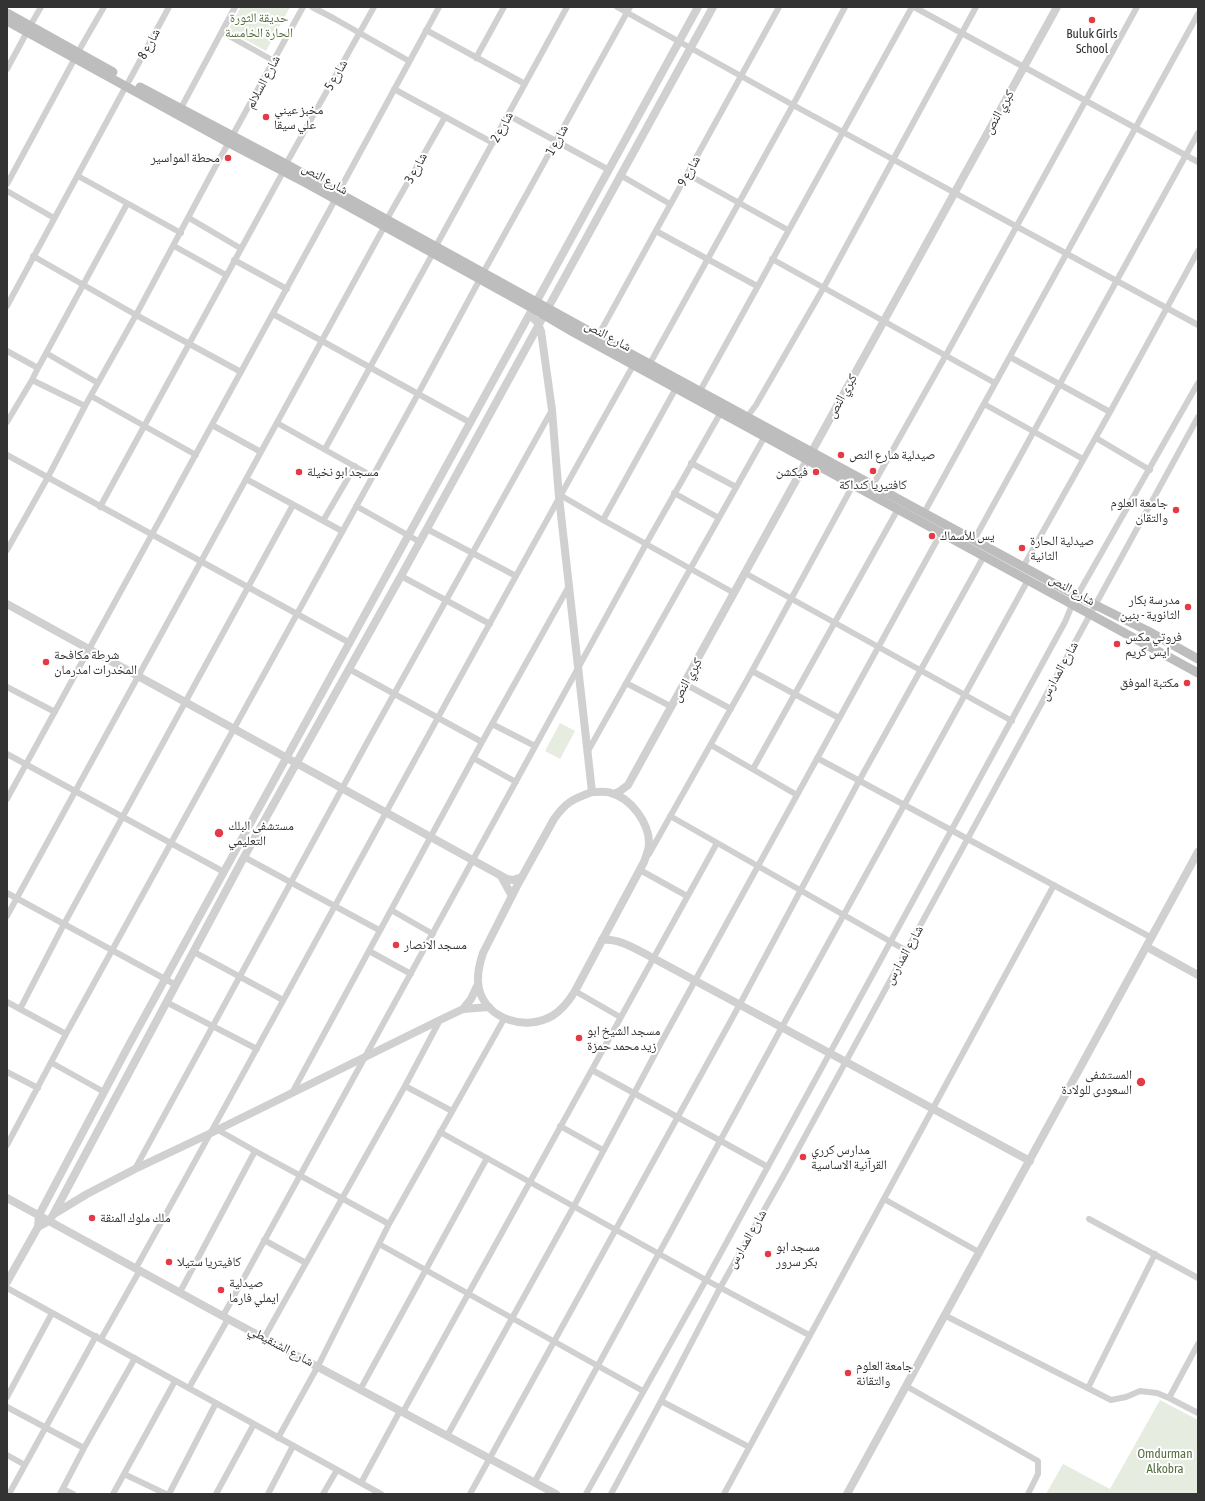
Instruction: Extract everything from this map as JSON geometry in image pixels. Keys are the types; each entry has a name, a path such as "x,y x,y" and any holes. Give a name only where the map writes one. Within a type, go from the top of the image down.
{"main road":[{"name":"شارع النص","path":"7,13 28,29"},
{"name":"شارع النص","path":"7,21 28,29 77,55 386,223 481,276 534,309 545,311 598,336 676,388 720,412 765,436 873,485 1095,606 1148,631 1198,659"},
{"name":"شارع النص","path":"127,83 181,108 231,139"},
{"name":"شارع النص","path":"545,311 634,364 648,368 700,391 747,417 853,484 1198,674"}],"street":[{"path":"7,68 41,7"},
{"path":"7,184 104,7"},
{"name":"شارع 8","path":"7,306 9,296 78,176 169,7"},
{"path":"181,108 235,7"},
{"name":"شارع السلالم","path":"7,550 48,477 85,406 136,316 303,7"},
{"path":"312,7 409,61"},
{"name":"شارع 5","path":"100,507 240,248 374,7"},
{"path":"7,799 242,372 439,7"},
{"path":"476,58 504,7"},
{"name":"شارع 2","path":"325,449 567,7"},
{"path":"617,7 628,10 679,42 1016,228 1198,325"},
{"path":"7,1282 38,1227 39,1216 165,979 534,309 698,7"},
{"path":"51,1218 244,857 420,542 545,311 713,7"},
{"name":"شارع 9","path":"598,336 779,7"},
{"path":"648,368 793,105 845,7"},
{"path":"700,391 842,132 913,7 1198,162"},
{"path":"747,417 756,405 824,287 976,7"},
{"name":"كبري النص","path":"628,785 1057,7"},
{"path":"873,485 1137,7"},
{"name":"شارع 1","path":"7,1144 628,10"},
{"path":"924,513 1198,14"},
{"path":"426,30 525,84"},
{"path":"222,32 274,61"},
{"path":"394,89 493,143"},
{"path":"508,115 609,170"},
{"name":"شارع 3","path":"7,916 445,117"},
{"path":"974,540 1198,133"},
{"path":"687,174 788,230"},
{"path":"620,175 670,204"},
{"path":"78,176 181,233"},
{"path":"7,191 54,218"},
{"path":"7,422 32,380 127,204"},
{"path":"189,218 240,248"},
{"path":"656,231 757,286"},
{"path":"174,246 226,275"},
{"path":"1023,567 1096,438 1198,251"},
{"path":"33,256 136,316 242,372"},
{"path":"772,259 995,383"},
{"path":"234,260 286,290"},
{"path":"534,309 541,331 552,410 569,586 592,792"},
{"path":"273,314 471,423"},
{"path":"7,351 38,368"},
{"path":"46,353 98,383"},
{"path":"1010,357 1110,412"},
{"path":"9,1494 138,1269 214,1131 283,1000 634,364"},
{"path":"32,380 85,406"},
{"path":"1077,596 1150,470 1198,383"},
{"path":"603,520 676,388"},
{"path":"91,396 196,455"},
{"path":"984,404 1084,459"},
{"path":"136,1169 212,1026 395,694 445,600 552,410"},
{"path":"189,1388 264,1240 674,493 720,412"},
{"name":"شارع المدارس","path":"611,1494 720,1288 907,951 1198,417"},
{"path":"277,423 372,476"},
{"path":"212,425 261,452"},
{"path":"588,751 765,436"},
{"path":"1096,438 1150,470"},
{"path":"7,455 350,643"},
{"path":"691,463 736,487"},
{"path":"323,521 355,466"},
{"path":"246,479 342,531"},
{"path":"644,862 649,846 648,834 643,822 629,803 609,792 592,792 570,801 560,810 522,877 483,953 478,969 478,984 480,991 489,1007 504,1019 523,1023 534,1022 544,1019 562,1008 575,991 644,862 752,672 853,484"},
{"path":"674,493 719,518"},
{"path":"560,496 734,593"},
{"path":"20,1009 64,924 293,505"},
{"path":"356,506 420,542"},
{"path":"753,769 898,509"},
{"path":"427,529 516,576"},
{"path":"447,1436 574,1206 695,980 759,867 817,758 941,533"},
{"path":"470,1494 740,1004 859,781 984,556"},
{"path":"745,573 1012,721"},
{"path":"401,576 490,624"},
{"path":"534,1483 719,1141 1028,580"},
{"path":"292,1093 473,758 569,586"},
{"path":"7,604 507,879 513,880 522,877"},
{"name":"شارع المدارس","path":"586,1494 706,1280 1012,721 1065,622 1072,605"},
{"path":"349,669 482,742"},
{"path":"752,672 839,718"},
{"path":"626,683 672,707"},
{"path":"685,684 731,709"},
{"path":"7,687 54,712"},
{"path":"492,724 535,746"},
{"path":"711,745 797,795"},
{"path":"7,754 224,872"},
{"path":"473,758 516,782"},
{"path":"817,758 1152,938"},
{"path":"614,794 628,785"},
{"path":"628,785 629,803"},
{"path":"670,816 907,951"},
{"path":"361,1483 468,1294 717,843"},
{"path":"847,1494 1198,852"},
{"path":"244,857 380,930"},
{"path":"640,870 687,896"},
{"path":"500,875 512,896"},
{"path":"724,1494 1054,885"},
{"path":"7,893 176,985"},
{"path":"391,910 433,934"},
{"path":"610,925 621,942"},
{"path":"602,940 609,939 621,942 653,958 782,1026 1030,1161"},
{"path":"1147,947 1198,975"},
{"path":"369,951 411,974"},
{"path":"194,952 283,1000"},
{"path":"463,1009 471,999 478,984"},
{"path":"575,991 620,1017"},
{"path":"7,1002 66,1034"},
{"path":"166,1002 257,1049"},
{"path":"38,1227 87,1194 366,1056 463,1009 489,1007"},
{"path":"278,1438 318,1366 379,1244 504,1019"},
{"path":"264,1338 405,1086 440,1020"},
{"path":"52,1063 104,1092"},
{"path":"592,1070 768,1167"},
{"path":"7,1072 38,1088"},
{"path":"405,1086 452,1111"},
{"path":"560,1126 603,1150"},
{"path":"214,1131 255,1151 390,1224"},
{"path":"440,1132 720,1288 809,1335"},
{"path":"180,1292 255,1151"},
{"path":"360,1390 487,1158"},
{"name":"شارع الشنقيطي","path":"7,1198 39,1216 51,1218 138,1269 264,1338 556,1494"},
{"path":"884,1199 979,1252"},
{"path":"1090,1218 1198,1278"},
{"path":"264,1240 306,1263"},
{"path":"379,1244 554,1340 643,1391"},
{"path":"1088,1388 1155,1254"},
{"path":"7,1288 361,1483 374,1492 381,1494"},
{"path":"7,1397 52,1313"},
{"path":"944,1316 1111,1400 1126,1398 1140,1391 1157,1393 1198,1413"},
{"path":"1169,1398 1198,1344"},
{"path":"73,1494 62,1492 84,1448 135,1358"},
{"path":"113,1494 175,1380"},
{"path":"906,1386 1038,1461 1038,1474 1028,1494"},
{"path":"661,1401 749,1447"},
{"path":"124,1474 167,1494 216,1403"},
{"path":"7,1407 84,1448"},
{"path":"216,1494 254,1424"},
{"path":"268,1494 293,1446"},
{"path":"7,1455 25,1465"},
{"path":"323,1494 337,1470"}],"green space":[{"name":"حديقة الثورة الحارة الخامسة","path":"241,7 290,7 266,51 228,30"},
{"path":"560,723 575,731 560,759 545,751"},
{"name":"Omdurman Alkobra","path":"1160,1400 1198,1420 1198,1494 1046,1494 1063,1464 1110,1489"}],"place":[{"name":"Buluk Girls School","path":"1092,20"},
{"name":"مخبز عيني علي سيقا","path":"266,117"},
{"name":"محطة المواسير","path":"228,158"},
{"name":"صيدلية شارع النص","path":"841,455"},
{"name":"كافتيريا كنداكة","path":"873,471"},
{"name":"مسجد ابو نخيلة","path":"299,472"},
{"name":"فيكشن","path":"816,472"},
{"name":"جامعة العلوم والتقان","path":"1176,510"},
{"name":"يس للأسماك","path":"932,536"},
{"name":"صيدلية الحارة الثانية","path":"1022,548"},
{"name":"مدرسة بكار الثانوية - بنين","path":"1188,607"},
{"name":"فروتي مكس ايس كريم","path":"1117,644"},
{"name":"شرطة مكافحة المخدرات امدرمان","path":"46,662"},
{"name":"مكتبة الموفق","path":"1187,683"},
{"name":"مستشفى البلك التعليمي","path":"219,833"},
{"name":"مسجد الانصار","path":"396,945"},
{"name":"مسجد الشيخ ابو زيد محمد حمزة","path":"579,1038"},
{"name":"المستشفى السعودى للولادة","path":"1141,1082"},
{"name":"مدارس كرري القرآنية الاساسية","path":"803,1157"},
{"name":"ملك ملوك المنقة","path":"92,1218"},
{"name":"مسجد ابو بكر سرور","path":"768,1254"},
{"name":"كافيتريا ستيلا","path":"169,1262"},
{"name":"صيدلية ايملي فارما","path":"221,1290"},
{"name":"جامعة العلوم والتقانة","path":"848,1373"}]}
